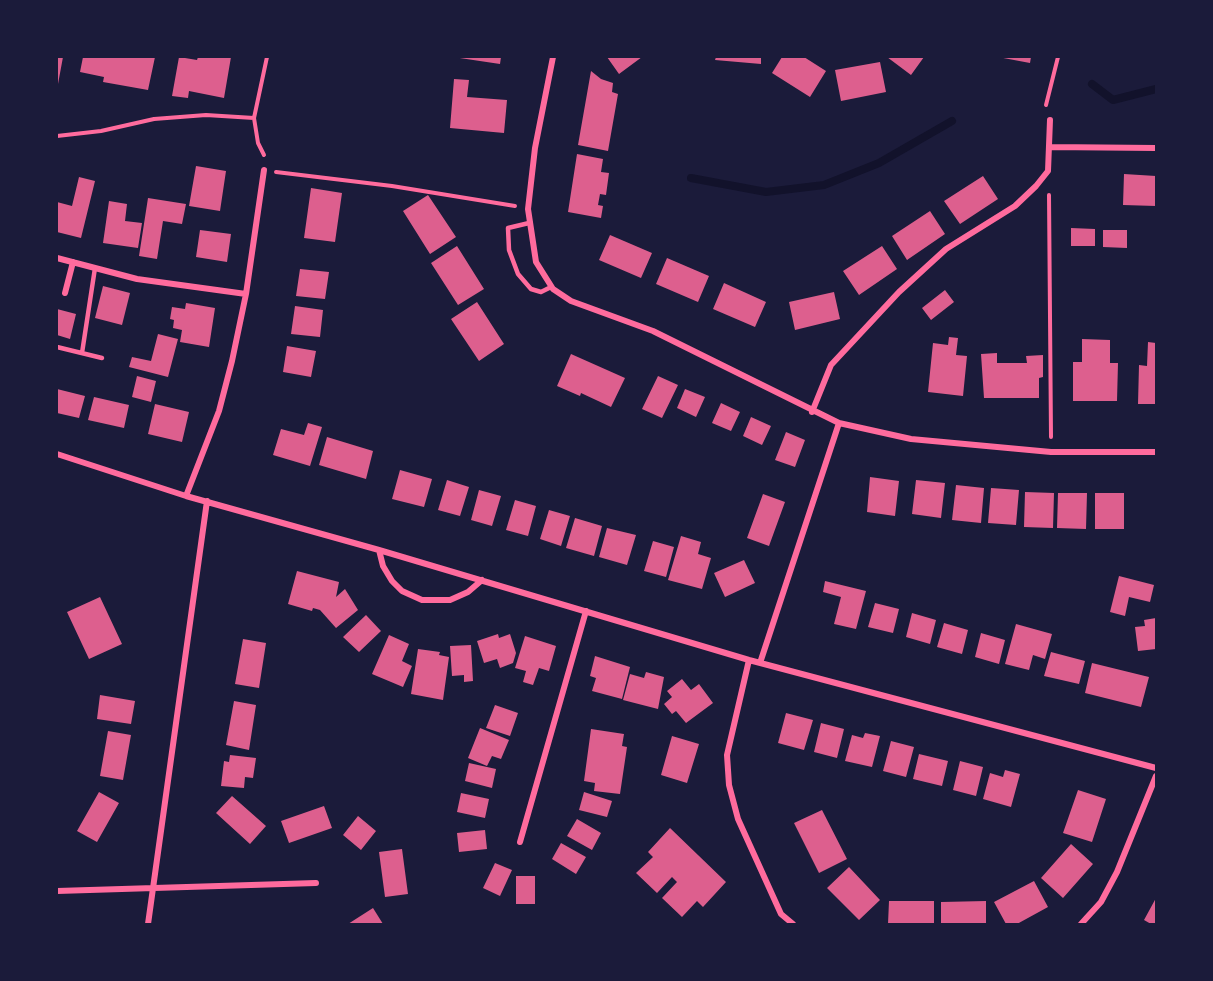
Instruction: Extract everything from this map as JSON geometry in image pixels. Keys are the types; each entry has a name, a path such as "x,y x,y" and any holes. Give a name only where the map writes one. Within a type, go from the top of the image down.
{"street":[{"path":"552,57 535,148 528,208 529,223 536,262 551,287 571,301 653,331 812,412 839,423 911,439 1051,452 1156,452"},
{"path":"812,412 831,365 898,292 946,249 1015,206 1048,171 1050,120"},
{"path":"1048,147 1156,148"},
{"path":"186,496 219,411 246,294 264,170"},
{"path":"57,258 137,279 246,294"},
{"path":"65,293 73,262"},
{"path":"760,663 839,423"},
{"path":"57,454 186,496 379,549 749,660 1156,768"},
{"path":"148,924 207,501"},
{"path":"379,549 383,566 392,581 402,591 422,600 450,600 468,592 482,580"},
{"path":"520,842 586,611"},
{"path":"749,660 727,755 729,785 738,819 781,914 793,924"},
{"path":"1081,924 1101,902 1118,872 1156,776"},
{"path":"57,891 316,883"}],"lane":[{"path":"529,223 508,228 509,250 518,274 531,289 541,292 551,287"},
{"path":"82,353 95,268"},
{"path":"57,347 102,358"}],"path":[{"path":"267,57 254,118 258,143 266,159 264,170 392,186 528,208"},
{"path":"1050,120 1045,110 1058,57"},
{"path":"57,136 101,131 154,119 206,115 254,118"},
{"path":"1048,171 1051,452"}],"building":[{"path":"57,57 63,57 58,84 57,84"},
{"path":"83,57 155,57 148,90 103,82 104,77 80,72"},
{"path":"179,57 197,60 198,57 231,57 224,98 189,91 188,98 172,96"},
{"path":"453,57 501,57 500,64"},
{"path":"607,57 642,57 619,74"},
{"path":"716,57 761,57 761,64 715,60"},
{"path":"782,57 804,57 826,71 810,97 772,73"},
{"path":"887,57 924,57 911,75"},
{"path":"998,57 1031,57 1030,63"},
{"path":"880,62 886,92 841,101 835,70"},
{"path":"591,71 601,79 613,83 612,92 618,94 608,151 578,145"},
{"path":"454,79 469,80 467,97 507,100 504,133 450,128"},
{"path":"577,154 603,159 601,172 609,173 606,195 600,194 598,205 603,206 601,218 568,212"},
{"path":"196,166 226,171 220,211 189,206"},
{"path":"1124,174 1156,176 1156,206 1123,205"},
{"path":"983,176 998,199 960,224 944,201"},
{"path":"79,177 95,181 81,238 57,232 57,202 72,206"},
{"path":"311,188 342,193 335,242 304,238"},
{"path":"428,195 456,237 430,254 403,211"},
{"path":"148,198 186,204 182,224 163,221 157,259 139,256"},
{"path":"109,201 127,204 125,221 142,223 138,248 103,243"},
{"path":"930,211 945,234 907,260 892,236"},
{"path":"1071,228 1095,229 1095,246 1071,246"},
{"path":"200,230 231,234 227,262 196,257"},
{"path":"1103,230 1127,230 1127,248 1103,247"},
{"path":"610,235 652,253 641,278 599,260"},
{"path":"457,246 484,289 458,305 431,263"},
{"path":"882,246 897,269 859,295 843,271"},
{"path":"667,258 709,276 698,302 656,284"},
{"path":"300,269 329,272 325,299 296,296"},
{"path":"724,283 766,302 755,327 713,309"},
{"path":"103,286 130,293 122,325 95,318"},
{"path":"945,290 954,302 931,320 922,308"},
{"path":"834,292 840,319 795,330 789,302"},
{"path":"477,302 504,344 479,361 451,319"},
{"path":"186,303 215,308 209,347 180,342 182,330 173,328 174,320 170,319 172,307 185,309"},
{"path":"295,306 323,310 320,337 291,334"},
{"path":"57,309 76,314 70,339 57,335"},
{"path":"158,334 178,339 168,377 129,367 132,357 151,361"},
{"path":"949,337 958,338 956,355 967,356 963,396 928,392 933,343 948,345"},
{"path":"1082,339 1110,340 1110,363 1118,363 1117,401 1073,401 1073,362 1082,362"},
{"path":"1148,342 1156,343 1156,404 1138,404 1139,365 1147,366"},
{"path":"287,346 316,351 311,377 283,372"},
{"path":"997,353 997,363 1027,363 1026,356 1043,355 1043,377 1039,378 1039,398 984,398 981,354"},
{"path":"571,354 625,378 611,407 581,393 580,396 557,386"},
{"path":"137,376 156,381 151,402 132,397"},
{"path":"658,376 678,385 662,418 642,409"},
{"path":"57,389 85,396 79,418 57,413"},
{"path":"685,389 705,397 696,417 677,408"},
{"path":"94,397 129,405 124,428 88,420"},
{"path":"721,403 740,412 731,431 712,423"},
{"path":"155,404 189,412 182,442 148,434"},
{"path":"751,417 771,426 762,445 743,436"},
{"path":"308,423 322,427 310,466 273,455 281,429 304,435"},
{"path":"786,432 805,440 795,467 775,460"},
{"path":"327,437 373,451 366,479 319,465"},
{"path":"400,470 432,479 424,507 392,499"},
{"path":"870,477 899,481 895,516 867,512"},
{"path":"447,480 469,487 460,516 438,510"},
{"path":"916,480 945,483 941,518 912,514"},
{"path":"956,485 984,488 981,523 952,520"},
{"path":"991,488 1019,490 1016,525 988,523"},
{"path":"479,490 501,496 492,526 471,520"},
{"path":"1025,492 1054,493 1053,528 1024,527"},
{"path":"1058,493 1087,493 1086,529 1057,528"},
{"path":"1095,493 1124,493 1124,529 1095,529"},
{"path":"763,494 785,502 769,546 747,538"},
{"path":"515,500 536,506 528,536 506,530"},
{"path":"549,510 570,516 561,546 540,539"},
{"path":"575,518 602,526 594,556 566,548"},
{"path":"607,528 636,535 627,565 599,557"},
{"path":"681,536 701,542 698,554 711,558 702,589 668,580"},
{"path":"653,541 674,547 666,577 644,571"},
{"path":"744,560 755,583 725,597 714,573"},
{"path":"297,571 339,582 336,597 345,589 358,610 336,628 320,610 313,608 312,611 288,604"},
{"path":"1119,576 1154,585 1150,602 1129,597 1125,616 1110,612"},
{"path":"825,581 866,591 856,629 834,624 841,597 823,592"},
{"path":"100,597 122,644 89,659 67,612"},
{"path":"875,603 899,609 893,633 868,627"},
{"path":"912,613 936,620 930,644 906,637"},
{"path":"366,615 381,631 359,652 343,637"},
{"path":"1156,618 1156,649 1138,651 1135,627 1145,626 1144,620"},
{"path":"944,623 968,630 962,654 937,647"},
{"path":"1016,624 1052,634 1045,659 1033,655 1029,670 1005,664"},
{"path":"981,633 1005,640 999,664 975,657"},
{"path":"498,634 499,638 510,634 516,653 513,663 500,668 497,659 484,663 477,641"},
{"path":"389,635 409,644 402,661 412,666 403,687 372,674"},
{"path":"525,636 556,646 549,671 539,668 533,685 523,682 526,671 515,668"},
{"path":"243,639 266,643 259,688 235,684"},
{"path":"471,645 473,681 464,682 464,675 452,676 450,646"},
{"path":"418,649 440,652 439,655 449,657 443,700 411,694"},
{"path":"1051,652 1085,661 1079,684 1044,676"},
{"path":"595,656 630,667 622,699 592,691 596,678 590,676"},
{"path":"1092,663 1149,677 1141,707 1085,693"},
{"path":"646,672 664,677 658,709 623,700 630,674 644,678"},
{"path":"682,679 691,690 699,684 713,703 686,723 676,711 672,714 664,704 672,697 667,691"},
{"path":"100,695 135,701 131,724 97,719"},
{"path":"234,701 256,705 249,750 226,745"},
{"path":"495,705 518,713 510,736 486,728"},
{"path":"786,713 813,720 804,750 778,743"},
{"path":"821,723 844,729 837,758 814,752"},
{"path":"480,728 509,740 501,759 492,756 487,766 468,758"},
{"path":"591,729 624,734 622,746 627,747 620,794 594,791 595,783 584,781"},
{"path":"108,731 131,735 123,780 100,776"},
{"path":"865,733 880,736 872,767 845,761 852,735 863,738"},
{"path":"672,736 699,744 687,783 661,775"},
{"path":"891,741 914,747 906,777 883,771"},
{"path":"919,754 948,761 942,786 913,779"},
{"path":"230,755 256,758 253,778 245,777 244,788 221,786 224,761 229,762"},
{"path":"960,761 983,767 976,796 953,790"},
{"path":"469,763 496,769 492,788 465,781"},
{"path":"1005,770 1020,774 1011,807 983,799 990,773 1003,777"},
{"path":"1078,790 1106,799 1092,842 1063,833"},
{"path":"99,792 119,803 97,842 77,831"},
{"path":"584,792 612,801 607,817 579,810"},
{"path":"461,793 489,799 485,818 457,812"},
{"path":"232,796 266,826 250,844 216,813"},
{"path":"324,806 332,828 289,843 281,821"},
{"path":"822,810 847,859 819,873 794,823"},
{"path":"358,816 376,831 361,850 343,835"},
{"path":"577,819 601,833 592,850 567,836"},
{"path":"670,828 726,882 703,907 697,901 682,917 662,898 677,882 672,877 657,893 636,873 653,857 648,852"},
{"path":"485,830 487,849 459,852 457,833"},
{"path":"561,843 586,857 576,874 552,859"},
{"path":"1071,844 1093,864 1063,898 1041,878"},
{"path":"402,849 408,894 385,897 379,852"},
{"path":"495,863 512,870 500,896 483,888"},
{"path":"849,867 880,900 859,920 827,888"},
{"path":"516,876 535,876 535,904 516,904"},
{"path":"1034,881 1048,907 1017,924 1006,924 994,902"},
{"path":"1156,898 1156,924 1151,924 1144,920"},
{"path":"889,901 934,901 934,924 888,924"},
{"path":"986,901 986,924 941,924 941,902"},
{"path":"373,908 383,924 348,924"}],"waterway":[{"path":"1092,84 1113,100 1156,89"},
{"path":"691,178 766,192 824,185 879,163 952,121"}]}
